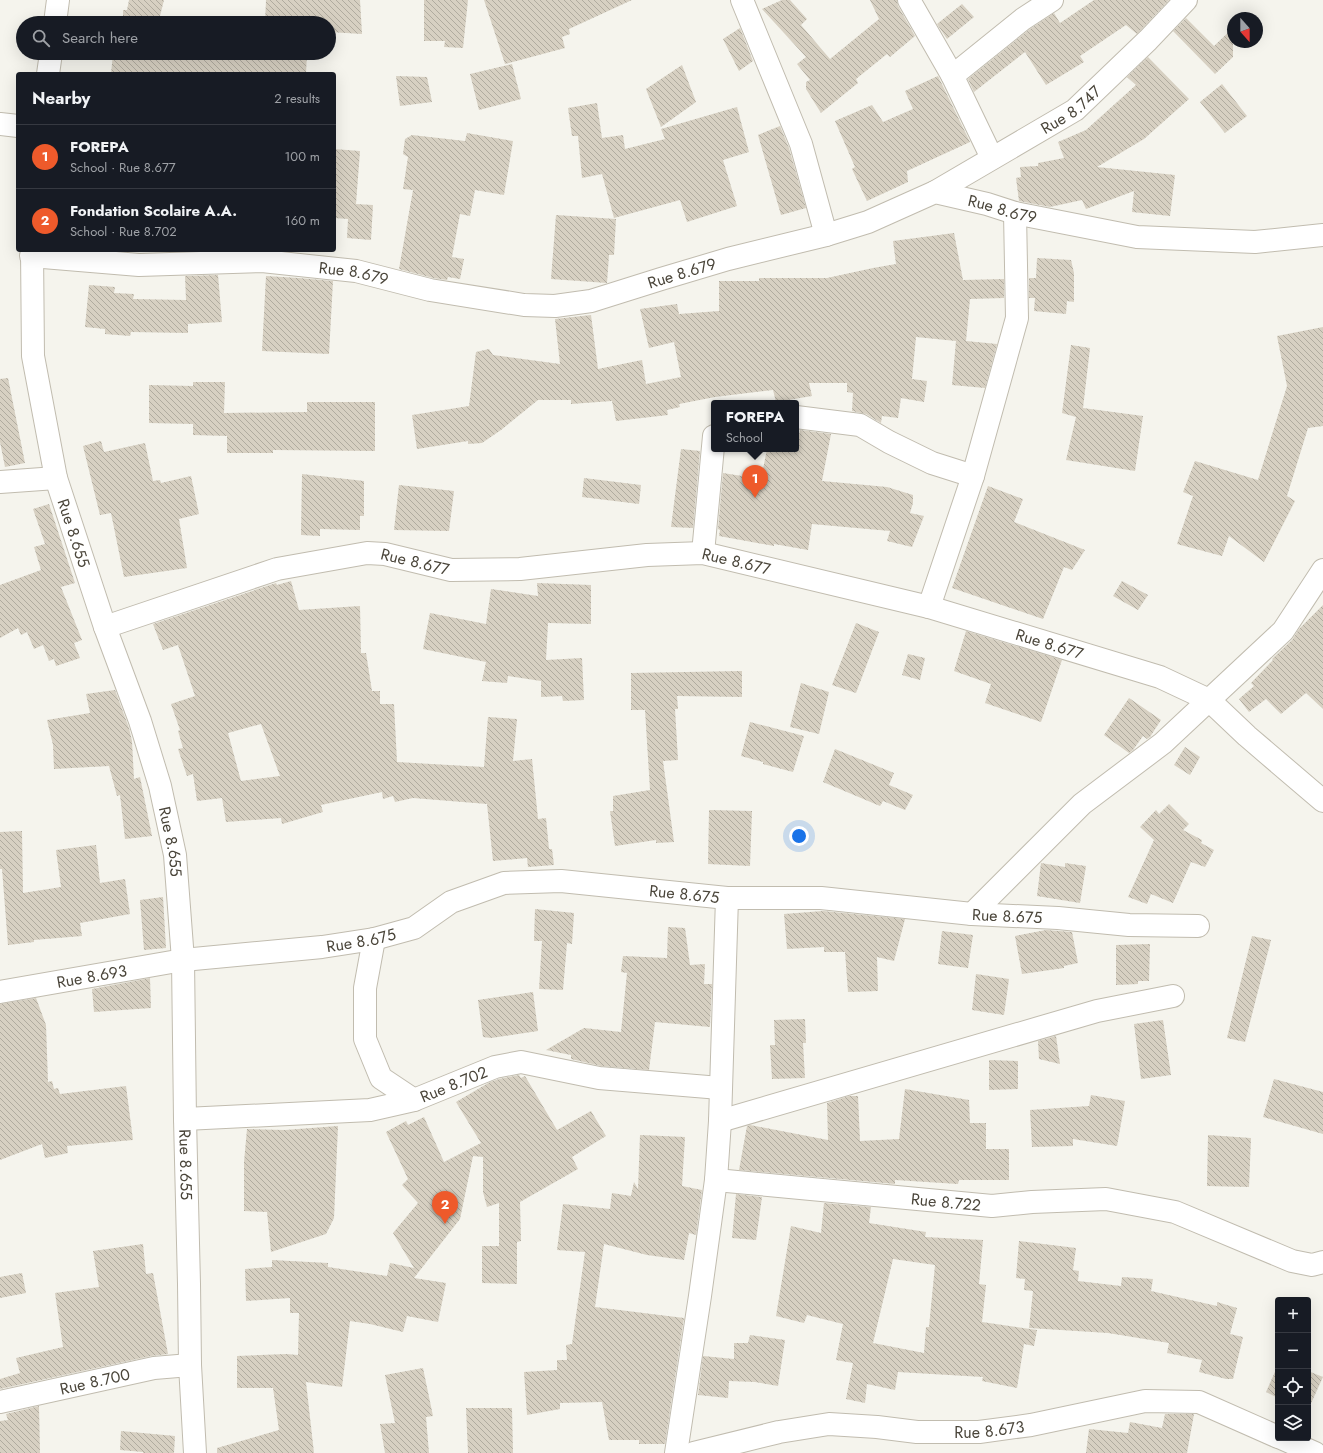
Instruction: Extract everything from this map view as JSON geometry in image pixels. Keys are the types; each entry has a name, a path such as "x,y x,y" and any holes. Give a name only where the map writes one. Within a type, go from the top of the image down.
{"street":[{"path":"56,16 58,0"},
{"path":"742,0 801,144 826,235"},
{"path":"909,0 952,75 992,158"},
{"path":"952,75 1023,19 1052,0"},
{"name":"Rue 8.747","path":"935,192 1075,110 1148,40 1186,0"},
{"path":"48,72 50,60"},
{"path":"0,124 16,126"},
{"name":"Rue 8.679","path":"32,253 139,265 262,261 356,271 430,290 524,305 555,306 591,301 720,261 826,235 868,222 935,192 987,204 1016,214 1137,237 1255,242 1323,235"},
{"path":"929,607 973,476 1017,318 1016,214"},
{"name":"Rue 8.655","path":"32,253 33,356 56,478 105,627 140,721 160,786 175,855 183,960 190,1365 195,1453"},
{"path":"799,417 860,425 889,442 932,463 973,476"},
{"path":"703,553 712,452"},
{"path":"0,482 56,478"},
{"name":"Rue 8.677","path":"105,627 277,569 367,553 386,554 451,570 520,569 647,555 703,553 929,607 1160,677 1209,700 1247,736 1323,801"},
{"path":"972,914 1082,804 1163,743 1283,631 1323,570"},
{"name":"Rue 8.675","path":"183,960 322,947 374,939 414,928 451,902 504,883 561,881 727,898 821,898 972,914 1058,918 1129,926 1198,926"},
{"path":"676,1453 716,1180 720,1121 727,898"},
{"path":"374,939 365,988 365,1039 381,1078 414,1100"},
{"name":"Rue 8.693","path":"0,992 183,960"},
{"path":"720,1121 1097,1011 1173,996"},
{"name":"Rue 8.702","path":"185,1119 370,1110 414,1100 495,1066 521,1062 599,1078 720,1088"},
{"name":"Rue 8.722","path":"716,1180 992,1206 1032,1202 1106,1199 1175,1212 1292,1261 1312,1265 1323,1262"},
{"name":"Rue 8.700","path":"0,1402 154,1368 190,1365"},
{"name":"Rue 8.673","path":"694,1453 779,1432 829,1424 877,1426 917,1432 979,1432 1031,1425 1145,1401 1199,1402 1275,1435"},
{"name":"Rue 8.673","path":"1288,1441 1315,1453"}],"building":[{"path":"129,0 164,0 160,16 123,16 123,10 127,10"},
{"path":"266,0 360,0 362,34 336,32 336,16 265,16"},
{"path":"424,0 468,0 463,48 444,47 445,41 424,41"},
{"path":"484,0 632,0 569,29 570,34 562,37 565,48 505,64"},
{"path":"782,0 790,0 807,19 801,25 830,59 879,19 870,0 897,0 898,6 915,36 890,57 887,54 856,79 858,83 821,113 806,89 806,82 810,80 797,64 806,57 762,9"},
{"path":"1094,0 1169,0 1137,34 1126,25 1080,56 1084,62 1046,85 1025,52 974,92 968,79 1030,29 1054,13 1060,23"},
{"path":"962,4 974,17 947,39 937,24"},
{"path":"1186,18 1214,46 1227,34 1227,48 1233,48 1233,57 1215,74 1173,31"},
{"path":"740,28 753,61 739,71 723,39"},
{"path":"1148,57 1189,99 1144,139 1097,167 1175,175 1170,216 1132,212 1134,191 1086,209 1082,200 1050,207 1019,201 1016,178 1021,177 1020,167 1038,166 1038,163 1064,158 1058,142 1086,130 1136,85 1127,77"},
{"path":"112,60 307,60 306,72 111,72"},
{"path":"512,64 521,99 479,110 470,74"},
{"path":"682,65 696,102 661,127 646,89"},
{"path":"396,76 427,77 432,102 400,106"},
{"path":"938,76 970,142 907,171 908,182 867,201 852,169 855,167 835,121 872,105 883,122 913,109 905,91"},
{"path":"1222,84 1247,116 1225,133 1200,102"},
{"path":"597,103 602,138 623,135 625,149 665,139 661,129 737,107 749,152 723,160 737,206 687,222 680,200 614,218 602,174 582,178 578,136 572,136 568,108"},
{"path":"780,126 789,148 806,208 781,215 758,135"},
{"path":"467,133 513,141 504,195 475,190 470,216 460,214 452,257 464,259 460,279 448,277 447,280 433,278 399,269 413,190 403,189 408,157 403,154 405,139 412,135 465,141"},
{"path":"336,149 360,151 356,204 373,205 371,240 347,238 348,219 336,218"},
{"path":"556,215 616,219 614,255 609,255 607,283 551,279"},
{"path":"954,233 963,280 1004,279 1004,298 970,299 966,341 997,344 985,388 952,385 956,341 916,337 912,379 927,381 924,402 901,398 898,418 882,416 881,423 866,414 852,411 853,393 847,392 847,383 809,383 812,396 788,400 776,400 773,390 715,397 679,404 680,407 667,410 668,415 616,421 612,401 571,404 571,400 538,400 501,430 482,443 468,444 468,441 417,449 412,415 469,406 476,352 489,349 493,355 560,364 555,319 591,315 598,369 642,360 646,384 681,377 674,342 649,348 640,309 677,304 679,314 719,311 719,281 759,281 759,278 827,278 896,264 893,241"},
{"path":"1037,258 1071,260 1074,273 1074,302 1067,301 1066,314 1034,311 1035,298 1029,298 1029,278 1036,278"},
{"path":"218,275 222,322 188,324 188,333 131,332 130,336 105,334 105,329 85,327 89,285 115,287 114,293 134,294 133,299 186,300 185,276"},
{"path":"266,276 333,281 329,354 262,351"},
{"path":"1323,327 1323,426 1308,428 1287,496 1295,501 1264,562 1229,536 1222,556 1177,544 1193,496 1183,492 1195,461 1258,480 1287,386 1277,336"},
{"path":"1071,345 1090,348 1083,408 1143,416 1135,471 1066,460 1076,417 1062,413"},
{"path":"8,378 25,463 5,467 0,442 0,379"},
{"path":"193,382 225,382 224,413 307,412 307,402 375,402 375,451 273,450 273,453 227,453 227,436 193,435 193,424 149,423 149,385 193,386"},
{"path":"800,430 831,434 822,481 887,487 913,495 913,503 910,513 924,516 912,547 887,541 890,531 812,524 808,550 774,544 774,546 719,536 720,530 718,529 723,473 761,479 766,452 799,452"},
{"path":"101,441 104,452 145,443 153,481 160,480 161,483 191,476 199,514 179,519 187,568 124,577 111,513 100,515 83,446"},
{"path":"681,449 700,451 693,528 671,527"},
{"path":"302,474 364,481 364,516 360,516 360,530 320,529 320,536 301,535"},
{"path":"584,478 641,485 639,504 582,497"},
{"path":"399,485 454,491 449,531 394,530"},
{"path":"988,486 1023,499 1014,522 1085,550 1072,570 1064,567 1043,619 952,588"},
{"path":"49,504 75,583 61,587 82,640 74,643 80,658 56,666 54,659 49,661 43,645 34,649 27,632 21,635 18,628 0,638 0,585 41,570 34,547 45,544 33,509"},
{"path":"291,581 299,610 360,606 361,653 366,653 372,691 380,691 380,704 394,704 397,762 484,767 488,717 517,719 513,761 532,759 538,819 546,818 549,849 552,849 554,865 528,867 527,858 493,861 487,804 413,798 395,802 393,796 383,799 382,792 321,805 323,812 282,824 281,818 226,822 222,798 197,801 193,774 187,776 178,749 183,748 178,731 180,730 171,704 195,696 178,645 163,650 153,624 276,583 277,585","holes":["261,724 280,776 241,781 228,733"]},
{"path":"1122,581 1148,595 1138,610 1113,596"},
{"path":"537,583 591,585 591,624 548,623 546,660 582,658 584,700 563,701 562,696 541,697 541,681 508,676 507,683 482,681 486,662 423,649 430,613 486,624 491,589 538,596"},
{"path":"1323,605 1323,709 1306,693 1281,714 1266,699 1249,712 1239,699 1254,686 1251,683 1273,660 1272,659 1292,640 1299,629"},
{"path":"856,623 879,632 856,693 832,685"},
{"path":"966,631 1062,660 1041,722 985,703 991,684 954,671"},
{"path":"908,654 925,658 920,680 902,675"},
{"path":"742,671 742,697 677,696 678,709 675,709 678,760 663,761 674,842 656,843 656,840 615,846 610,811 613,811 613,796 650,790 645,710 631,710 631,673"},
{"path":"801,683 829,692 819,734 790,727"},
{"path":"115,690 129,728 132,741 134,779 140,777 152,836 125,839 120,795 117,796 109,766 54,769 53,745 47,720 90,713 86,694"},
{"path":"1129,698 1161,720 1150,737 1147,739 1143,736 1129,753 1104,735"},
{"path":"750,722 804,736 793,772 741,756"},
{"path":"1185,747 1200,757 1190,775 1174,765"},
{"path":"835,749 894,773 889,785 913,795 905,810 883,801 880,806 823,782"},
{"path":"1169,804 1189,824 1183,830 1202,840 1201,843 1214,850 1205,867 1191,862 1173,903 1151,894 1147,904 1128,897 1154,840 1140,827 1156,810 1159,814"},
{"path":"709,810 752,811 750,866 708,864"},
{"path":"22,831 23,893 61,887 56,850 96,845 100,883 125,879 130,914 80,923 82,936 34,940 34,942 8,945 2,869 0,869 0,832"},
{"path":"1041,863 1065,867 1065,863 1086,866 1080,903 1037,896"},
{"path":"163,897 166,948 144,950 140,900"},
{"path":"535,909 574,913 572,944 567,943 563,990 539,989 542,941 534,941"},
{"path":"823,911 905,919 894,961 877,957 878,991 848,992 845,952 824,952 824,947 787,949 784,914"},
{"path":"668,927 685,928 690,965 705,964 704,984 712,984 710,1027 655,1022 649,1070 601,1066 571,1059 571,1055 546,1050 584,1028 621,1032 627,973 621,972 623,956 667,958"},
{"path":"1046,930 1072,932 1078,963 1064,966 1064,968 1022,974 1015,936"},
{"path":"942,931 973,935 968,968 938,964"},
{"path":"1252,936 1271,940 1245,1042 1227,1038"},
{"path":"1150,944 1149,981 1138,981 1138,984 1116,985 1116,945"},
{"path":"976,974 1009,979 1004,1015 972,1010"},
{"path":"150,978 151,1008 94,1012 92,989"},
{"path":"533,992 538,1031 491,1038 483,1037 478,1000"},
{"path":"36,998 46,1025 48,1082 52,1081 54,1089 58,1088 60,1094 126,1086 133,1140 67,1146 68,1153 45,1158 42,1144 0,1160 0,1004"},
{"path":"805,1019 806,1043 803,1043 805,1078 772,1079 770,1045 775,1045 774,1020"},
{"path":"1163,1020 1171,1075 1141,1079 1134,1024"},
{"path":"1056,1036 1060,1064 1039,1059 1038,1041"},
{"path":"989,1060 1018,1061 1018,1089 989,1090"},
{"path":"519,1075 521,1078 525,1076 557,1130 591,1111 606,1136 572,1157 578,1169 520,1202 521,1241 517,1242 517,1284 482,1283 482,1246 499,1246 499,1203 487,1207 483,1192 483,1157 473,1156 460,1219 414,1278 446,1283 438,1322 407,1316 403,1332 350,1321 342,1387 306,1382 314,1453 217,1453 217,1448 279,1430 273,1388 237,1388 237,1356 298,1355 299,1313 290,1313 290,1298 246,1301 245,1269 272,1267 272,1260 328,1263 328,1267 387,1276 390,1263 414,1268 393,1233 418,1203 402,1185 408,1179 386,1132 406,1121 408,1125 424,1117 444,1162 481,1143 456,1102 490,1082"},
{"path":"1274,1079 1323,1092 1323,1134 1263,1117"},
{"path":"905,1089 969,1100 970,1123 986,1123 986,1149 1009,1149 1009,1180 959,1180 958,1184 895,1180 895,1184 739,1170 747,1126 750,1125 828,1140 827,1103 849,1096 858,1096 860,1141 899,1139"},
{"path":"1091,1095 1125,1101 1117,1146 1073,1139 1073,1146 1032,1147 1030,1110 1089,1106"},
{"path":"338,1126 334,1218 326,1234 271,1252 267,1212 244,1211 244,1162 247,1129 285,1130"},
{"path":"640,1135 685,1137 682,1186 702,1190 696,1235 689,1233 684,1260 647,1255 604,1244 595,1307 684,1318 665,1444 639,1444 639,1440 609,1440 602,1402 560,1403 560,1409 527,1415 524,1372 557,1370 557,1360 567,1360 566,1345 572,1344 585,1252 557,1250 563,1204 610,1209 612,1193 631,1196 634,1182 638,1189"},
{"path":"1208,1135 1251,1138 1249,1187 1207,1186"},
{"path":"736,1194 762,1197 756,1240 732,1238"},
{"path":"824,1203 871,1207 869,1223 926,1232 925,1237 983,1240 979,1284 986,1285 982,1322 1037,1330 1034,1346 1024,1344 1017,1388 982,1381 983,1377 898,1372 895,1390 867,1384 865,1403 846,1399 853,1363 836,1360 843,1324 807,1315 804,1323 776,1316 791,1226 821,1233","holes":["893,1259 935,1265 929,1327 926,1327 924,1353 873,1343"]},
{"path":"1019,1241 1076,1248 1073,1270 1079,1271 1078,1281 1121,1286 1122,1277 1153,1279 1151,1291 1217,1306 1217,1302 1237,1308 1230,1334 1243,1337 1233,1379 1226,1379 1199,1372 1202,1360 1167,1353 1169,1343 1108,1333 1029,1328 1033,1291 1024,1290 1025,1279 1016,1278"},
{"path":"143,1244 146,1274 153,1273 168,1354 151,1356 0,1389 0,1379 20,1373 16,1358 63,1347 55,1293 99,1287 93,1251"},
{"path":"22,1273 26,1293 0,1298 0,1277"},
{"path":"750,1335 785,1340 778,1386 755,1382 729,1381 728,1398 698,1395 703,1356 734,1359 734,1343 748,1343"},
{"path":"423,1368 433,1416 426,1417 429,1453 385,1453 380,1424 395,1423 385,1375"},
{"path":"1275,1372 1275,1396 1266,1392"},
{"path":"1311,1372 1323,1377 1311,1403"},
{"path":"39,1406 40,1453 0,1453 0,1421 8,1420 6,1414"},
{"path":"466,1408 512,1408 513,1453 468,1453"},
{"path":"1165,1414 1194,1414 1187,1453 1086,1453 1089,1429 1128,1433 1130,1422 1162,1428"},
{"path":"121,1431 175,1436 174,1453 143,1453 120,1450"}],"place":[{"name":"FOREPA","path":"755,498"},
{"name":"Fondation Scolaire A.A.","path":"445,1224"}]}
